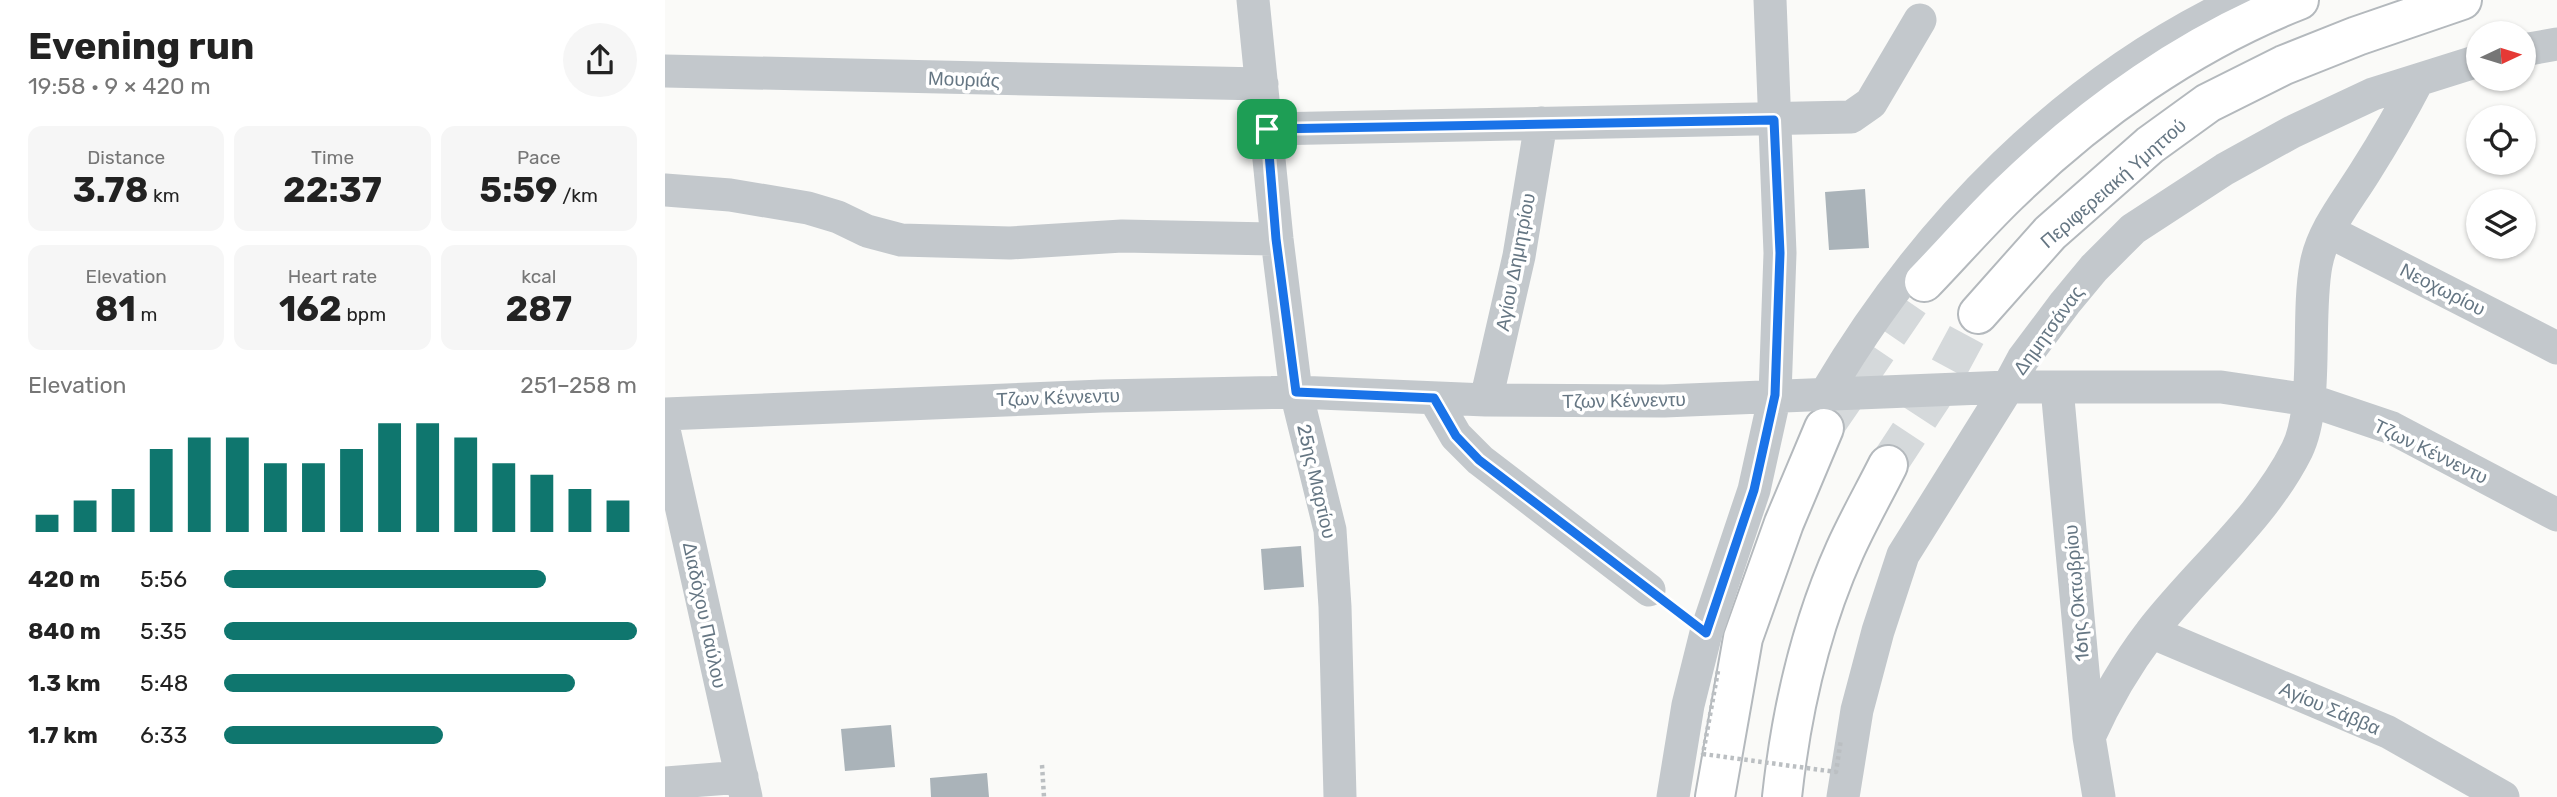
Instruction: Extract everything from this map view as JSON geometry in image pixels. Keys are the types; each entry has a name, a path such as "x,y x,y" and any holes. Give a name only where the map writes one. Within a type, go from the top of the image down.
{"highway":[{"path":"1924,282 2009,193 2083,128 2167,67 2262,15 2299,0"},
{"name":"Περιφερειακή Υμηττού","path":"1978,314 2050,233 2150,145 2208,103 2284,65 2357,36 2462,0"},
{"path":"1715,797 1743,638 1825,411"},
{"path":"1782,797 1788,740 1812,640 1844,551 1888,465"}],"street":[{"name":"25ης Μαρτίου","path":"1253,0 1276,239 1296,392 1331,530 1340,797"},
{"path":"1673,797 1688,705 1706,633 1754,490 1775,395 1780,253 1770,0"},
{"path":"1825,411 1855,344 1922,254 1979,187 2046,125 2124,68 2179,33 2241,0"},
{"path":"1267,129 1851,117 1871,103 1920,20"},
{"path":"2536,48 2557,44"},
{"name":"Δημητσάνας","path":"1843,797 1857,710 1878,631 1903,555 2023,359 2094,268 2133,229 2225,169 2292,132 2373,94 2466,65"},
{"name":"Μουριάς","path":"665,71 1262,84"},
{"path":"2089,737 2111,690 2151,632 2261,506 2298,448 2309,400 2310,326 2316,263 2328,231 2395,125 2418,80"},
{"name":"Αγίου Δημητρίου","path":"1486,400 1519,256 1541,123"},
{"path":"665,190 730,195 808,208 838,217 867,231 901,240 1053,242 1122,236 1276,239"},
{"name":"Νεοχωρίου","path":"2328,231 2557,348"},
{"name":"Τζων Κέννεντυ","path":"665,414 1001,399 1296,392 1486,400 1664,401 1775,395 1825,411 2008,387 2221,387 2309,400 2392,428 2557,515"},
{"name":"16ης Οκτωβρίου","path":"2057,388 2089,737 2099,797"},
{"path":"1434,398 1456,436 1479,460 1649,590"},
{"name":"Διαδόχου Παύλου","path":"666,443 744,787"},
{"name":"Αγίου Σάββα","path":"2151,632 2388,732 2503,797"},
{"path":"665,783 744,787"}],"path":[{"path":"1718,671 1703,754 1836,772 1841,739"},
{"path":"1042,765 1044,797"}],"building":[{"path":"1865,189 1869,248 1829,250 1825,192"},
{"path":"1301,546 1304,587 1264,590 1261,549"},
{"path":"891,725 895,767 845,771 841,729"},
{"path":"987,773 989,797 931,797 930,778"}],"tunnel":[{"path":"1824,428 1924,282"},
{"path":"1888,465 1936,392 1978,314"}],"route":[{"path":"1774,120 1780,253 1775,395 1754,490 1706,633 1479,460 1456,436 1434,398 1296,392 1276,239 1267,129 1774,120"}]}
